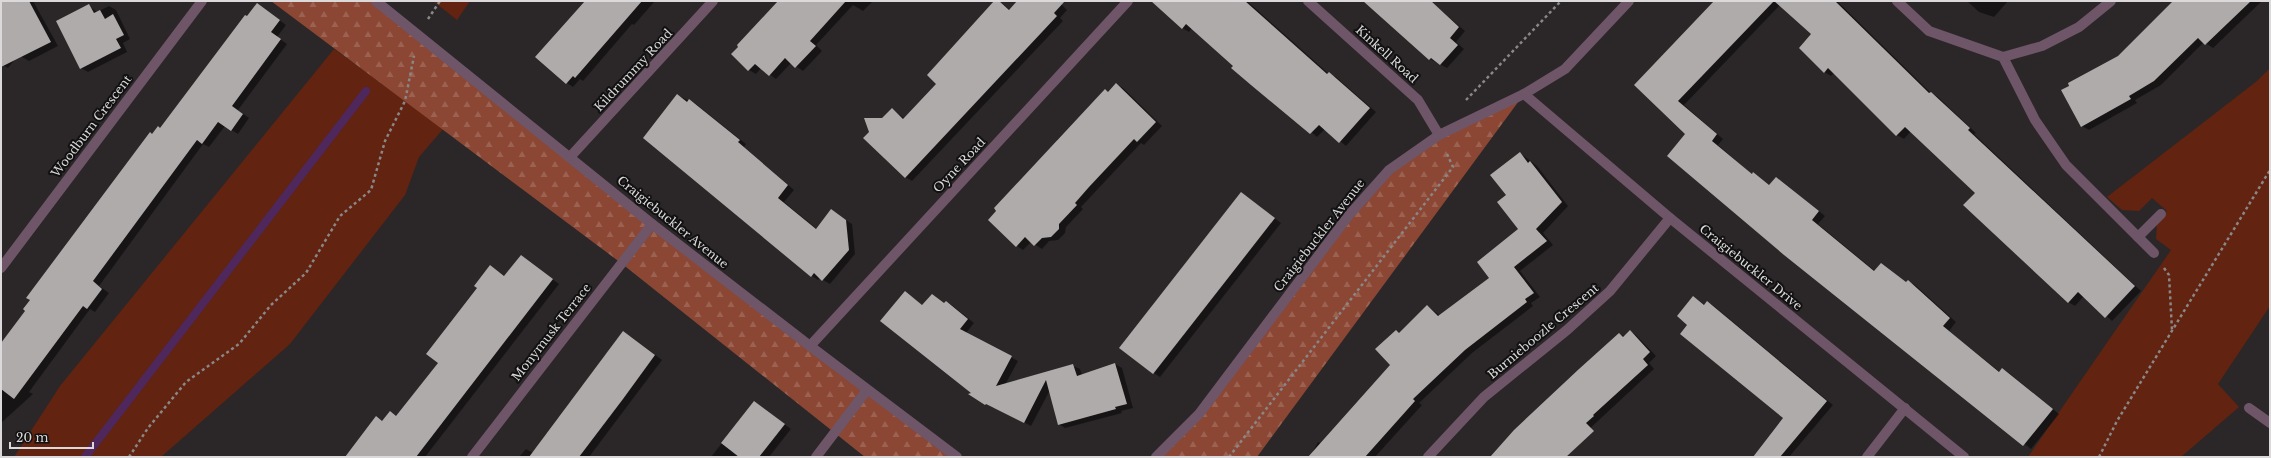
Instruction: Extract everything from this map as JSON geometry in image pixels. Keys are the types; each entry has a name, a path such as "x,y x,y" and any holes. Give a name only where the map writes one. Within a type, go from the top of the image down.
{"street":[{"name":"Woodburn Crescent","path":"1,268 202,1"},
{"name":"Craigiebuckler Avenue","path":"376,1 571,156 652,224 867,390 957,457"},
{"name":"Kildrummy Road","path":"571,156 713,1"},
{"name":"Oyne Road","path":"810,346 1128,1"},
{"name":"Kinkell Road","path":"1308,1 1418,100 1439,135"},
{"name":"Craigiebuckler Avenue","path":"1159,456 1199,414 1349,215 1389,170 1439,135 1524,94 1565,69 1629,1"},
{"path":"1897,1 1929,31 2003,57 2042,46 2080,27 2111,1"},
{"path":"2003,57 2035,120 2066,165 2154,253"},
{"name":"Craigiebuckler Drive","path":"1524,94 1670,218 1964,457"},
{"path":"2138,237 2161,214"},
{"name":"Burnieboozle Crescent","path":"1428,457 1484,397 1561,335 1610,291 1670,218"},
{"name":"Monymusk Terrace","path":"472,457 652,224"},
{"path":"816,457 867,390"},
{"path":"1867,457 1905,408"},
{"path":"2249,408 2270,423"}],"path":[{"path":"129,457 148,428 186,382 239,344 271,305 306,273 340,216 371,190 385,141 405,101 418,34 440,1"},
{"path":"1463,104 1561,1"},
{"path":"1229,457 1453,167 1439,135"},
{"path":"2098,457 2117,421 2270,170"},
{"path":"2154,253 2168,275 2172,331"}],"shaded area":[{"path":"433,1 470,1 457,20"},
{"path":"334,49 444,128 419,157 405,195 290,344 161,457 14,457 60,386"},
{"path":"2270,68 2270,306 2218,384 2239,407 2181,457 2028,457 2171,250 2156,239 2157,224 2167,211 2152,198 2139,211 2122,210 2107,197 2257,81"}],"green space":[{"path":"271,1 376,1 571,156 957,457 865,457 621,263"},
{"path":"1524,94 1257,457 1160,457 1389,170 1439,135"}],"building":[{"path":"1,1 29,1 51,42 1,67"},
{"path":"585,1 642,1 575,78 573,76 566,84 535,57"},
{"path":"778,1 846,1 810,41 816,46 795,68 785,58 769,76 755,64 748,71 731,54 738,47 737,45"},
{"path":"994,1 999,1 1009,10 1017,1 1065,1 1054,13 1057,16 905,178 863,138 869,132 864,118 882,118 892,108 903,119 936,84 927,75"},
{"path":"1151,1 1245,1 1327,74 1329,72 1370,108 1339,143 1319,125 1310,134 1231,68 1233,66 1186,24 1182,29"},
{"path":"1363,1 1431,1 1459,27 1450,38 1458,45 1440,65 1431,58 1429,60"},
{"path":"1714,1 1774,1 1678,101 1717,134 1712,141 1752,174 1753,172 1769,185 1776,177 1819,211 1812,220 1874,271 1881,263 1906,282 1908,280 1950,318 1943,326 1999,372 2002,368 2053,409 2023,446 1784,255 1667,156 1685,134 1634,85"},
{"path":"1774,1 1835,1 1929,93 1931,92 1970,128 1968,130 2135,286 2105,318 2078,292 2068,303 1963,205 1975,193 1905,127 1896,136 1828,68 1824,73 1799,48 1811,34"},
{"path":"2173,1 2251,1 2205,45 2198,38 2154,81 2129,96 2131,99 2081,127 2061,90 2069,86 2068,83 2118,56"},
{"path":"257,3 280,20 271,32 281,39 232,106 243,114 231,131 218,122 202,144 197,140 93,281 102,289 87,309 83,306 14,399 1,389 1,343 25,311 23,309 30,300 26,298 150,132 152,134 158,126 160,128 245,15 247,16"},
{"path":"89,4 94,13 100,10 105,19 113,14 124,35 116,39 121,48 80,69 56,21"},
{"path":"1116,83 1156,122 1137,142 1134,139 1089,187 1075,203 1077,205 1059,224 1059,229 1051,237 1042,238 1034,246 1025,237 1016,247 988,220 996,211 994,208 1105,89 1108,92"},
{"path":"677,94 687,102 689,99 740,140 738,142 788,185 778,198 816,229 831,209 846,220 849,250 822,281 814,273 811,277 643,138"},
{"path":"1520,152 1528,163 1530,161 1562,202 1536,229 1547,241 1514,267 1534,293 1525,299 1527,302 1465,350 1413,399 1415,401 1365,457 1308,457 1390,365 1375,349 1396,330 1399,333 1427,305 1438,316 1489,278 1477,262 1518,229 1497,202 1506,195 1490,175"},
{"path":"1241,192 1275,218 1153,374 1119,348"},
{"path":"521,255 553,279 416,457 345,457 376,416 382,421 390,411 396,416 438,363 426,354 477,288 474,286 490,265 504,276"},
{"path":"905,291 922,305 932,294 944,303 946,301 968,319 960,329 1012,356 996,386 1073,364 1077,376 1115,363 1127,404 1115,407 1116,409 1058,425 1046,380 1024,423 986,404 985,405 968,394 971,393 880,321"},
{"path":"1693,296 1704,305 1707,301 1827,401 1780,457 1753,457 1783,418 1680,334 1687,325 1677,316"},
{"path":"1630,330 1650,352 1643,359 1648,365 1593,415 1594,416 1586,423 1594,431 1566,457 1490,457 1514,430 1579,369 1619,333 1623,337"},
{"path":"623,331 655,355 623,399 579,457 529,457"},
{"path":"754,401 785,424 759,457 739,457 721,443"}],"waterway":[{"path":"85,457 366,91"}]}
